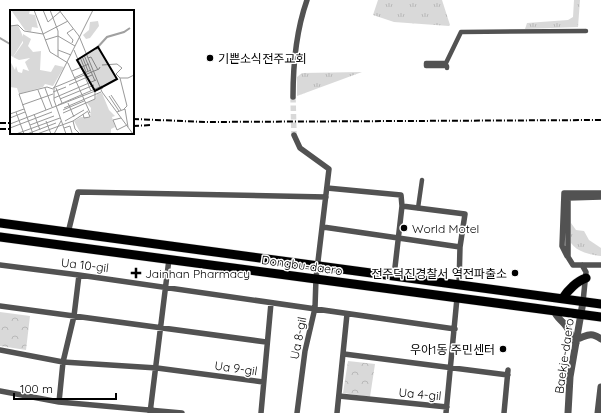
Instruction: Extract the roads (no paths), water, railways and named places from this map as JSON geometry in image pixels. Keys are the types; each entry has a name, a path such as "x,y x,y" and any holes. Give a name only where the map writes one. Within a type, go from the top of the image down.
{"main road":[{"name":"Dongbu-daero","path":"0,223 601,304"},
{"name":"Dongbu-daero","path":"0,237 554,310 601,318"},
{"path":"563,298 566,292 578,281 586,278"}],"street":[{"path":"293,97 296,40 307,0"},
{"path":"447,68 447,66 426,66 426,63 446,63 461,32 586,31"},
{"name":"Ua 8-gil","path":"294,135 300,148 329,169 316,278 315,308 305,351 297,413"},
{"path":"418,208 422,180"},
{"path":"327,188 401,195 402,206 394,276"},
{"path":"68,233 78,192 326,196"},
{"path":"601,193 564,193 562,246 573,265 601,265"},
{"path":"568,257 568,198 601,197"},
{"path":"402,206 465,214 460,247 459,285"},
{"path":"323,227 460,247"},
{"path":"150,411 157,368 169,259"},
{"path":"582,265 586,272 583,302"},
{"name":"Ua 10-gil","path":"0,266 167,287 455,329"},
{"path":"59,402 63,362 74,316 79,275"},
{"name":"Ua 4-gil","path":"339,396 446,410 457,298"},
{"name":"Baekje-daero","path":"568,413 570,377 583,302"},
{"name":"Ua 9-gil","path":"261,413 266,342 271,303"},
{"path":"0,306 210,336 266,342"},
{"path":"554,310 556,317 567,327 571,338 576,341 586,334 595,335 601,339"},
{"path":"337,413 347,314"},
{"path":"0,350 63,362 157,368"},
{"path":"344,354 451,368 508,373 504,413"},
{"name":"Ua 9-gil","path":"157,368 263,382"},
{"path":"598,413 601,387"},
{"path":"0,391 59,402 182,413"}],"waterway":[{"path":"0,38 10,44"}],"tunnel":[{"path":"293,97 294,135"}],"railway":[{"path":"134,119 206,122 601,120"},
{"path":"0,123 10,123"},
{"path":"134,126 151,125"},
{"path":"0,129 10,129"}],"place":[{"name":"기쁜소식전주교회","path":"210,58"},
{"name":"World Motel","path":"404,228"},
{"name":"Jainhan Pharmacy","path":"136,273"},
{"name":"전주덕진경찰서 역전파출소","path":"515,273"},
{"name":"우아1동 주민센터","path":"503,349"}]}
